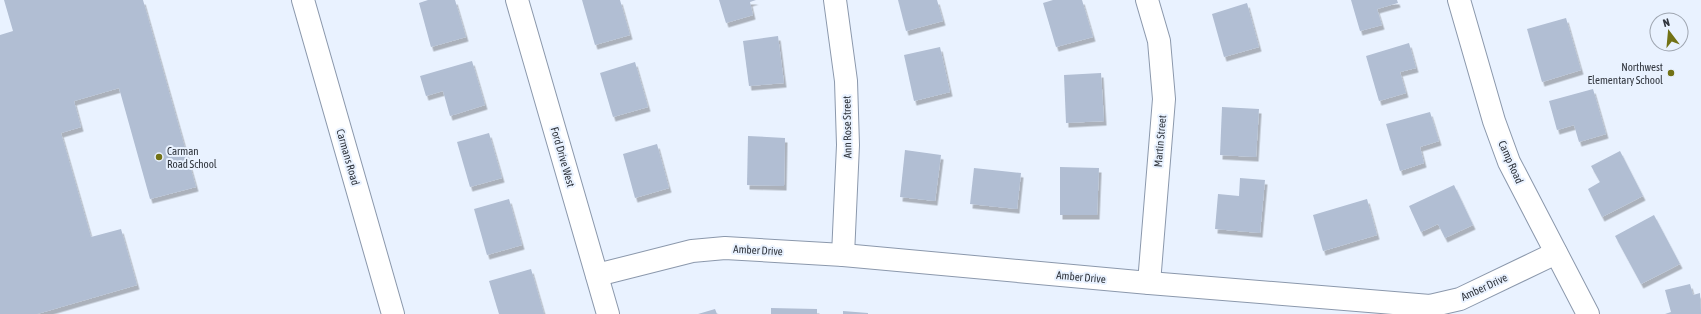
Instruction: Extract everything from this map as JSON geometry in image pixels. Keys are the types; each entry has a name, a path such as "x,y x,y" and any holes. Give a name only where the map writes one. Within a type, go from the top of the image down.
{"street":[{"name":"Carmans Road","path":"304,0 393,314"},
{"name":"Ford Drive West","path":"517,0 608,314"},
{"name":"Ann Rose Street","path":"835,0 846,81 847,102 848,145 843,255"},
{"name":"Martin Street","path":"1147,0 1159,40 1164,99 1149,283"},
{"name":"Camp Road","path":"1459,0 1494,121 1509,162 1588,314"},
{"name":"Amber Drive","path":"597,275 692,251 718,249 843,255 1149,283 1430,306 1460,299 1556,253"}],"building":[{"path":"4,0 143,0 196,187 150,199 119,88 74,101 81,127 61,133 91,237 121,229 137,285 37,314 0,314 0,35 13,31"},
{"path":"428,0 455,0 466,37 431,47 419,3"},
{"path":"582,0 620,0 630,35 595,45"},
{"path":"719,0 756,0 750,2 753,15 726,23"},
{"path":"898,0 937,0 943,21 906,31"},
{"path":"1053,0 1082,0 1093,37 1056,47 1043,3"},
{"path":"1351,0 1397,0 1398,3 1377,9 1382,25 1360,31"},
{"path":"1247,3 1259,47 1224,57 1212,14"},
{"path":"1566,18 1581,70 1542,82 1527,29"},
{"path":"778,36 784,83 749,86 743,41"},
{"path":"1409,43 1416,68 1400,72 1406,93 1379,101 1366,56"},
{"path":"940,47 950,92 914,101 904,55"},
{"path":"472,61 485,105 450,116 443,91 426,96 420,76"},
{"path":"635,62 648,107 613,117 600,73"},
{"path":"1101,73 1104,121 1066,123 1064,75"},
{"path":"1593,89 1606,134 1579,142 1574,125 1557,130 1549,101"},
{"path":"1222,107 1259,109 1256,157 1220,155"},
{"path":"1430,112 1439,141 1420,147 1424,163 1400,171 1386,124"},
{"path":"489,133 502,178 470,187 457,142"},
{"path":"748,136 785,138 784,186 747,185"},
{"path":"657,144 669,188 635,198 623,154"},
{"path":"905,150 941,155 935,201 900,197"},
{"path":"1620,151 1643,196 1602,217 1588,189 1600,182 1591,166"},
{"path":"1060,167 1099,168 1097,215 1060,215"},
{"path":"974,168 1021,173 1017,209 970,204"},
{"path":"1240,178 1265,180 1260,233 1215,229 1218,194 1239,196"},
{"path":"1454,185 1473,225 1445,238 1438,224 1421,232 1409,206"},
{"path":"509,199 522,245 487,255 474,209"},
{"path":"1367,199 1377,235 1323,251 1313,215"},
{"path":"1654,215 1680,264 1641,284 1615,236"},
{"path":"531,269 544,314 499,314 489,281"},
{"path":"1690,284 1693,295 1700,293 1701,314 1665,314 1671,312 1665,290"},
{"path":"771,308 817,309 817,314 771,314"},
{"path":"715,309 717,314 698,314"},
{"path":"843,311 868,313 868,314 843,314"}],"place":[{"name":"Northwest Elementary School","path":"1671,73"},
{"name":"Carman Road School","path":"159,157"}]}
